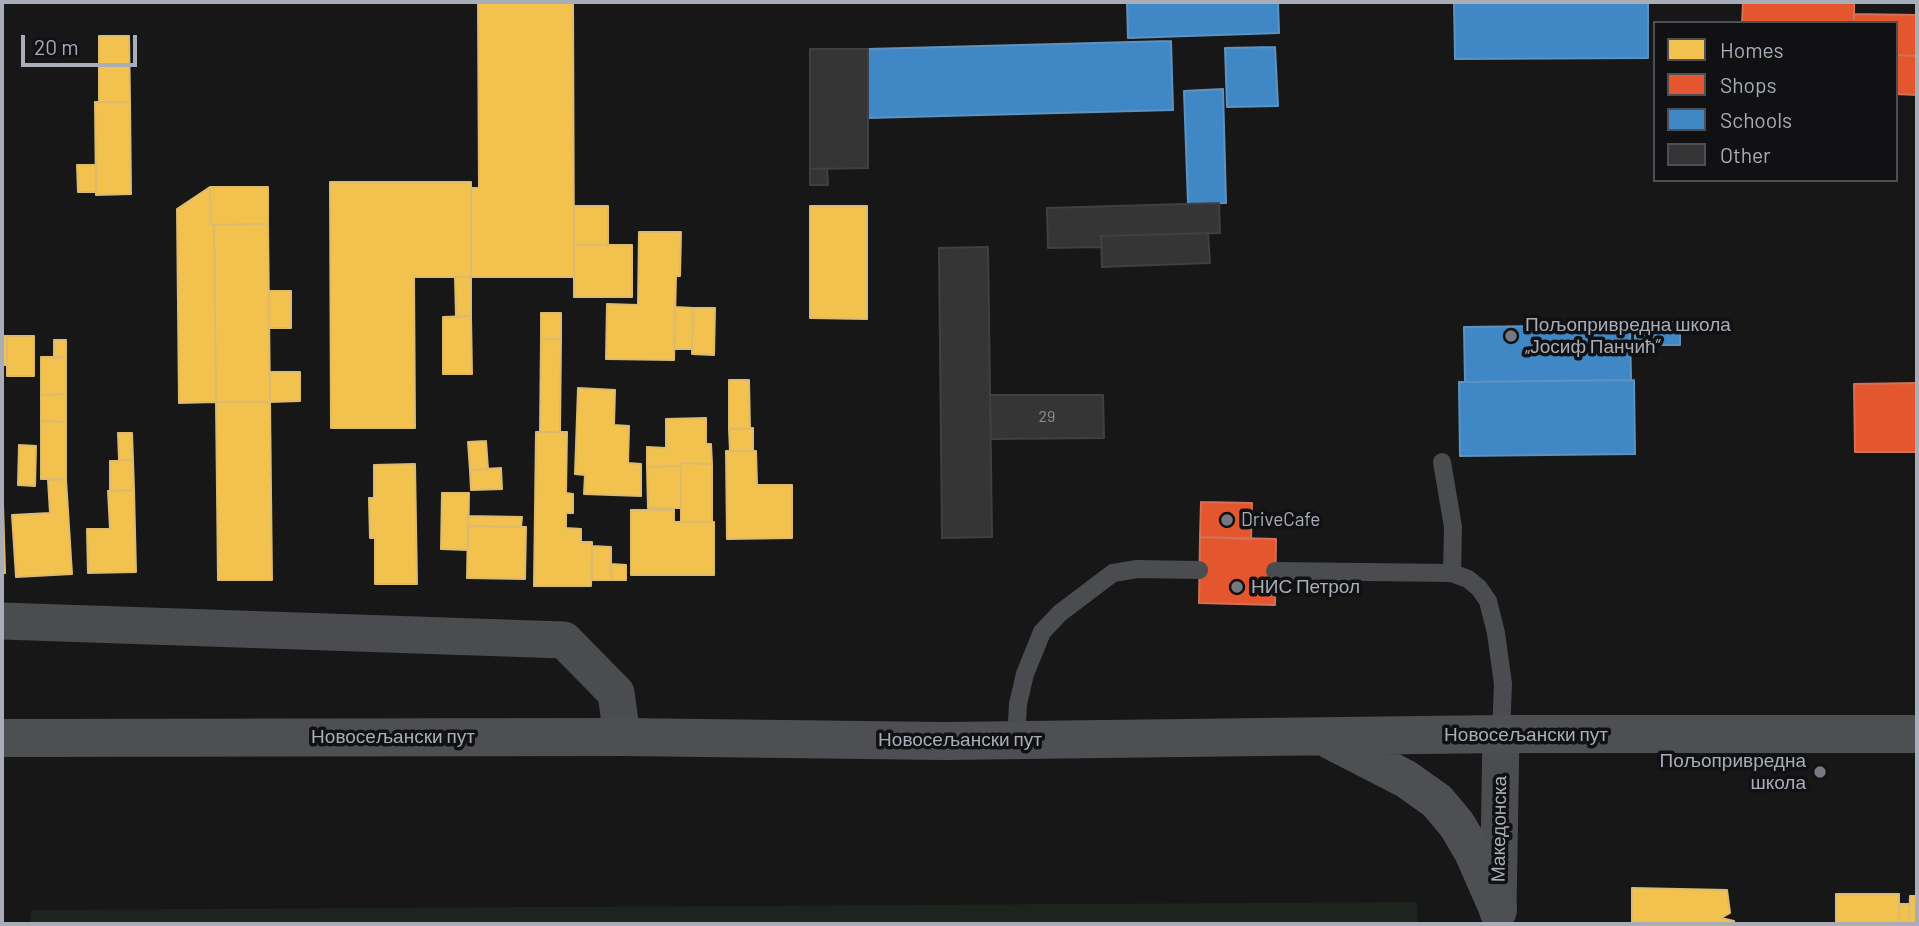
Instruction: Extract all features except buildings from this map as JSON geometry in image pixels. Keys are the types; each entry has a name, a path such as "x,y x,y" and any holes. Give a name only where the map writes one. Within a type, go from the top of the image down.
{"main road":[{"name":"Новосељански пут","path":"2,738 622,737 1016,740 1501,734 1917,734"},
{"path":"1322,737 1406,779 1437,801 1468,843 1498,917"}],"street":[{"path":"2,621 564,640 616,693 622,737"},
{"name":"Македонска","path":"1498,917 1501,734"}],"lane":[{"path":"1442,462 1453,527 1452,573"},
{"path":"1016,740 1018,704 1025,674 1042,632 1060,613 1113,573 1137,569 1199,570"},
{"path":"1275,571 1452,573 1468,579 1488,601 1496,633 1503,684 1501,734"}],"shaded area":[{"path":"1417,902 1418,924 30,924 31,910"}],"place":[{"name":"Пољопривредна школа „Јосиф Панчић”","path":"1511,336"},
{"name":"DriveCafe","path":"1227,520"},
{"name":"НИС Петрол","path":"1237,587"},
{"name":"Пољопривредна школа","path":"1820,772"}]}
